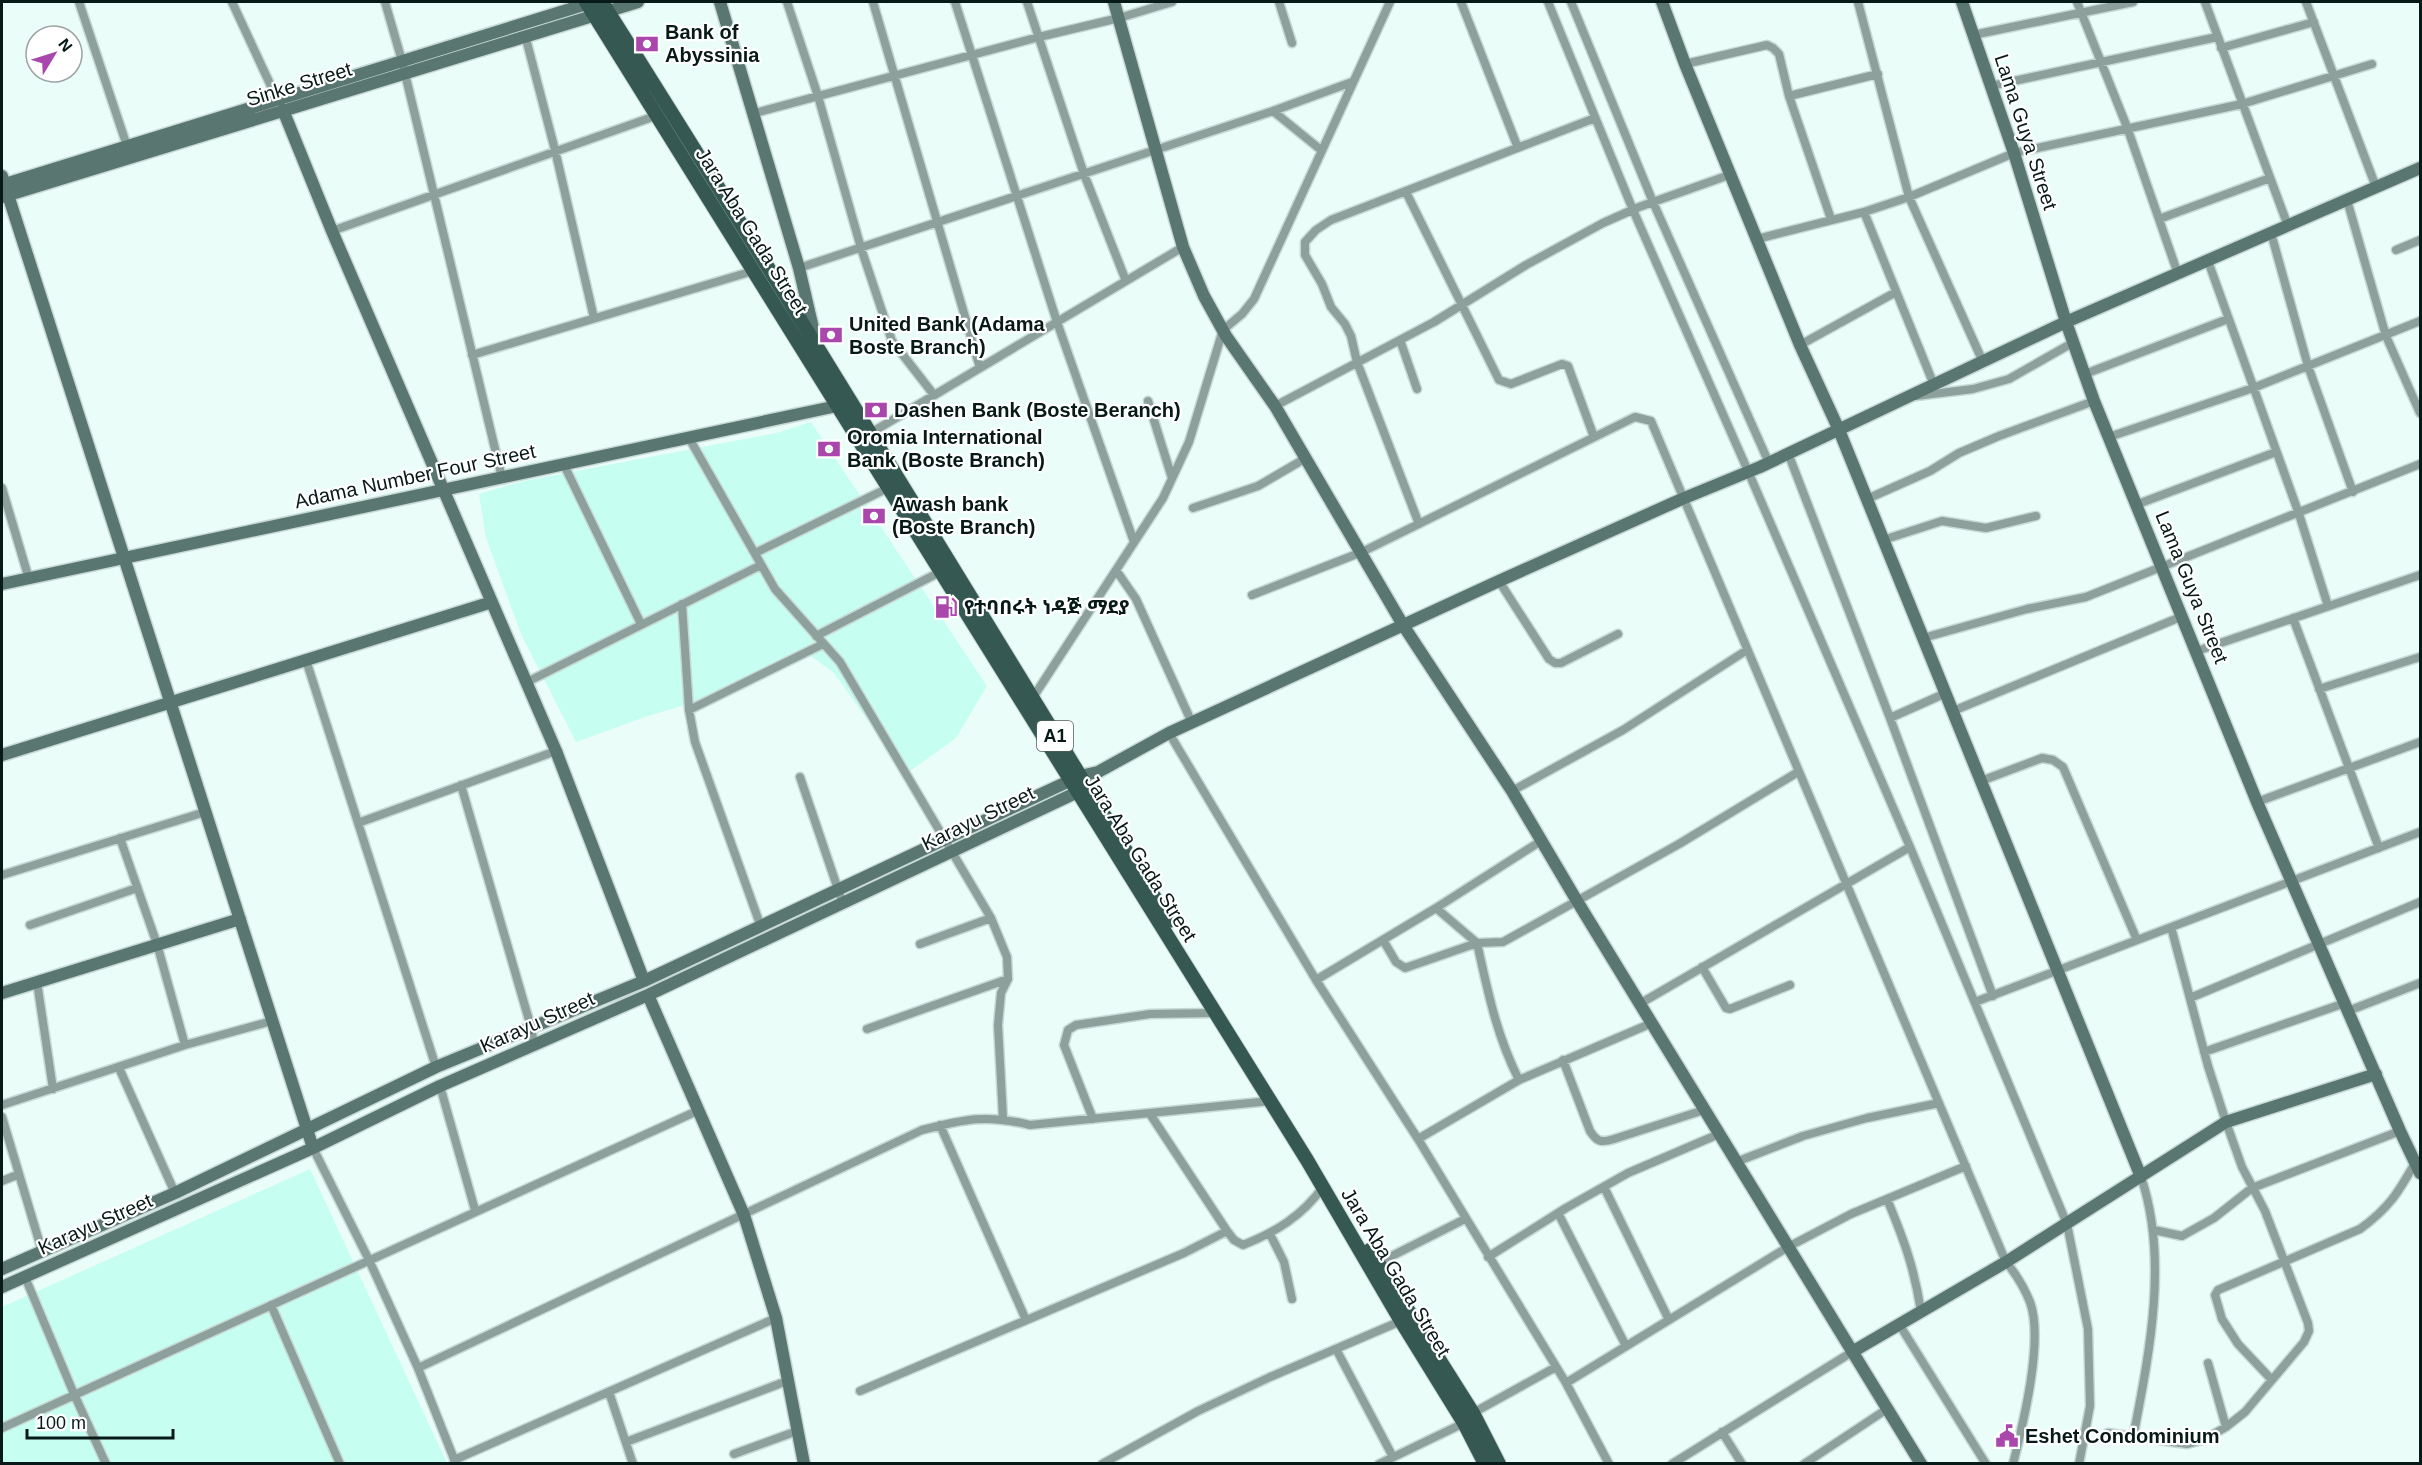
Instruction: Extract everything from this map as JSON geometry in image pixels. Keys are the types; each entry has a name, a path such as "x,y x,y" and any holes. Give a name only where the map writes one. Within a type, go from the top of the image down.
{"main road":[{"name":"Jara Aba Gada Street","path":"595,5 658,115 940,572 1079,784 1378,1263 1469,1418 1485,1464"},
{"name":"Jara Aba Gada Street","path":"595,5 817,344 869,434 1032,699 1079,784 1215,1013 1323,1187 1401,1322 1499,1464"}],"street":[{"path":"79,2 128,146"},
{"path":"232,2 280,104 442,490 527,682 556,751 644,981"},
{"path":"385,2 403,66 502,478"},
{"path":"595,5 638,2"},
{"path":"720,2 755,113 799,268 817,344"},
{"path":"786,2 818,96 861,248 892,341 934,395"},
{"path":"873,2 980,368"},
{"path":"955,2 1057,322 1134,542"},
{"path":"1027,2 1084,174 1126,281"},
{"path":"1114,2 1183,247 1204,296 1224,333 1275,406 1362,552 1402,626 1512,791 1921,1464"},
{"path":"755,113 1039,37 1119,18 1172,2"},
{"path":"1279,2 1292,43"},
{"path":"1032,699 1163,498 1189,442 1224,333 1254,298 1390,2"},
{"path":"1461,2 1518,148"},
{"path":"1548,2 1632,210 1748,471 1910,847 2067,1224 2088,1329 2090,1406 2079,1464"},
{"path":"1574,2 1653,202 1768,463"},
{"path":"1662,2 1685,64 1732,174 1800,345 1839,430 2148,1195 2154,1230 2152,1312 2148,1361 2133,1438"},
{"path":"1858,2 1909,197 1983,362"},
{"name":"Lama Guya Street","path":"1962,2 2014,153 2066,322 2094,401 2198,651 2257,802 2418,1168"},
{"path":"2077,2 2127,127 2178,274"},
{"path":"1973,35 2133,2"},
{"path":"2205,2 2220,48 2288,226"},
{"path":"2306,2 2376,188"},
{"name":"Sinke Street","path":"3,188 595,5"},
{"name":"Sinke Street","path":"403,66 525,35 595,5"},
{"path":"2220,48 2313,22"},
{"path":"525,35 555,150 594,318"},
{"path":"1991,86 2217,37"},
{"path":"1685,64 1767,45 1779,54 1789,96 1831,219"},
{"path":"1757,239 1864,212 1909,197 2014,153 2242,104 2372,64"},
{"path":"1789,96 1878,74"},
{"path":"799,268 1273,111 1352,82"},
{"name":"Sinke Street","path":"3,188 128,146 280,104"},
{"path":"1273,111 1321,150"},
{"path":"332,231 658,115"},
{"path":"1419,524 1358,362 1352,336 1331,307 1322,284 1305,255 1305,242 1316,230 1331,220 1595,118"},
{"path":"1079,784 1169,733 1500,580 1683,498 1768,463 2066,322 2421,168"},
{"path":"1275,406 1400,340 1526,265 1603,223 1653,202 1732,174"},
{"path":"2159,219 2270,178"},
{"path":"3,188 313,1148 369,1260 418,1368 455,1462 776,1318"},
{"path":"1407,192 1499,380 1511,384 1562,364 1568,366 1594,437"},
{"path":"2347,200 2386,336 2417,395 2421,413"},
{"path":"1864,212 1934,385"},
{"path":"2271,233 2308,366 2353,492"},
{"path":"2396,250 2421,240"},
{"path":"869,434 1183,247"},
{"path":"2208,261 2299,514 2328,606"},
{"path":"472,355 753,271"},
{"path":"1800,345 1896,292"},
{"path":"2085,374 2228,319"},
{"path":"2109,437 2253,388 2421,321"},
{"path":"1400,340 1417,389"},
{"path":"1909,397 1973,389 2009,379 2074,342"},
{"path":"1149,401 1173,478"},
{"path":"1867,499 1930,471 1959,453 2094,401"},
{"name":"Adama Number Four Street","path":"2,584 837,406"},
{"path":"1252,595 1362,552 1635,417 1652,421 2006,1262 2018,1276 2031,1304 2035,1333 2021,1431 2013,1464"},
{"path":"689,438 775,589 840,662 991,918 1007,957 1008,979 1001,993 998,1025 1003,1118"},
{"path":"2138,504 2276,452"},
{"path":"1788,453 1890,718 1993,996"},
{"path":"1193,508 1258,486 1306,458"},
{"path":"1923,638 2027,609 2086,597 2421,464"},
{"path":"564,465 641,624"},
{"path":"2,488 29,579"},
{"path":"755,553 888,488"},
{"path":"1883,540 1942,521 1986,528 2036,516"},
{"path":"527,682 761,565"},
{"path":"1116,570 1136,599 1192,723"},
{"path":"816,636 940,572"},
{"path":"2198,651 2421,575"},
{"path":"1500,580 1549,659 1555,663 1561,663 1618,634"},
{"path":"2,755 492,602"},
{"path":"682,604 689,710 695,742 761,927"},
{"path":"1953,711 2183,616"},
{"path":"2293,618 2379,848"},
{"path":"689,710 824,644"},
{"path":"1512,791 1623,730 1747,651"},
{"path":"2319,689 2421,657"},
{"path":"306,660 436,1067"},
{"path":"1890,718 1946,693"},
{"path":"1169,733 1316,980 1418,1139 1566,1383 1609,1464"},
{"path":"2257,802 2421,742"},
{"path":"358,822 556,751"},
{"path":"1981,781 2042,758 2053,760 2063,767 2138,940"},
{"path":"1383,940 1396,962 1405,968 1477,942 1503,942 1798,772"},
{"path":"800,777 843,904"},
{"name":"Karayu Street","path":"2,1269 175,1193 308,1131 436,1067 644,981 944,840 1079,784"},
{"name":"Karayu Street","path":"2,1287 313,1148 440,1086 843,904 951,853 1079,784"},
{"path":"462,785 534,1044"},
{"path":"2,876 205,812"},
{"path":"1975,1002 2421,832"},
{"path":"120,838 157,944 185,1045"},
{"path":"1316,980 1436,908 1541,841"},
{"path":"1641,1003 1910,847"},
{"path":"30,925 137,888"},
{"path":"2190,998 2421,902"},
{"path":"1436,908 1477,942 1496,1028 1519,1080"},
{"path":"920,944 991,918"},
{"path":"2,993 240,919"},
{"path":"2108,1433 2187,1444 2203,1440 2226,1427 2245,1412 2304,1342 2309,1331 2308,1323 2265,1211 2242,1167 2226,1122 2204,1052 2171,927"},
{"path":"1702,967 1726,1008 1730,1009 1790,985"},
{"path":"867,1029 1008,979"},
{"path":"37,982 53,1089"},
{"path":"2204,1052 2421,983"},
{"path":"648,994 744,1215 776,1318 804,1464"},
{"path":"1093,1119 1064,1045 1068,1030 1076,1025 1150,1014 1215,1013"},
{"path":"2,1105 185,1045 272,1021"},
{"path":"1418,1139 1519,1080 1652,1023"},
{"path":"1563,1060 1590,1131 1596,1140 1603,1142 1614,1139 1704,1110"},
{"path":"119,1068 175,1193"},
{"path":"1672,1464 1682,1461 1722,1432 1852,1352 2006,1262 2226,1122 2376,1074"},
{"path":"440,1086 475,1210"},
{"path":"418,1368 922,1130 970,1118 1003,1118 1030,1125 1270,1101"},
{"path":"1736,1162 1803,1136 1867,1118 1939,1103"},
{"path":"2,1428 475,1210 697,1111"},
{"path":"1150,1114 1227,1231 1234,1240 1243,1245 1270,1234 1290,1222 1310,1204 1323,1187"},
{"path":"2,1117 17,1174 42,1251"},
{"path":"940,1125 1026,1320"},
{"path":"2154,1230 2182,1236 2214,1218 2252,1188 2400,1131"},
{"path":"1488,1257 1628,1173 1719,1134"},
{"path":"1566,1383 1788,1247 1851,1214 1966,1166"},
{"path":"2272,1380 2238,1344 2222,1319 2215,1295 2223,1286 2360,1229 2379,1215 2418,1168"},
{"path":"2,1181 17,1174"},
{"path":"1604,1187 1670,1320"},
{"path":"1887,1198 1908,1248 1915,1273 1921,1311"},
{"path":"1558,1213 1626,1346"},
{"path":"1378,1263 1465,1219"},
{"path":"860,1391 1184,1253 1227,1231"},
{"path":"1270,1234 1284,1262 1292,1299"},
{"path":"25,1277 106,1464"},
{"path":"271,1305 340,1464"},
{"path":"1102,1464 1198,1411 1401,1322"},
{"path":"1899,1324 1986,1464"},
{"path":"1336,1349 1393,1457"},
{"path":"2208,1363 2226,1427"},
{"path":"1379,1464 1469,1418 1556,1367"},
{"path":"626,1442 787,1381"},
{"path":"609,1392 633,1464"},
{"path":"1804,1464 1887,1409"},
{"path":"734,1454 797,1431"},
{"path":"1722,1432 1742,1464"}],"shaded area":[{"path":"811,422 987,686 956,738 906,774 834,673 806,652 743,687 645,717 576,742 521,634 486,538 479,494 524,481 776,433"},
{"path":"310,1169 447,1463 2,1463 2,1307"}],"place":[{"name":"Bank of Abyssinia","path":"647,44"},
{"name":"United Bank (Adama Boste Branch)","path":"831,335"},
{"name":"Dashen Bank (Boste Beranch)","path":"876,410"},
{"name":"Oromia International Bank (Boste Branch)","path":"829,449"},
{"name":"Awash bank (Boste Branch)","path":"874,516"},
{"name":"የተባበሩት ነዳጅ ማደያ","path":"946,607"},
{"name":"Eshet Condominium","path":"2007,1436"}]}
